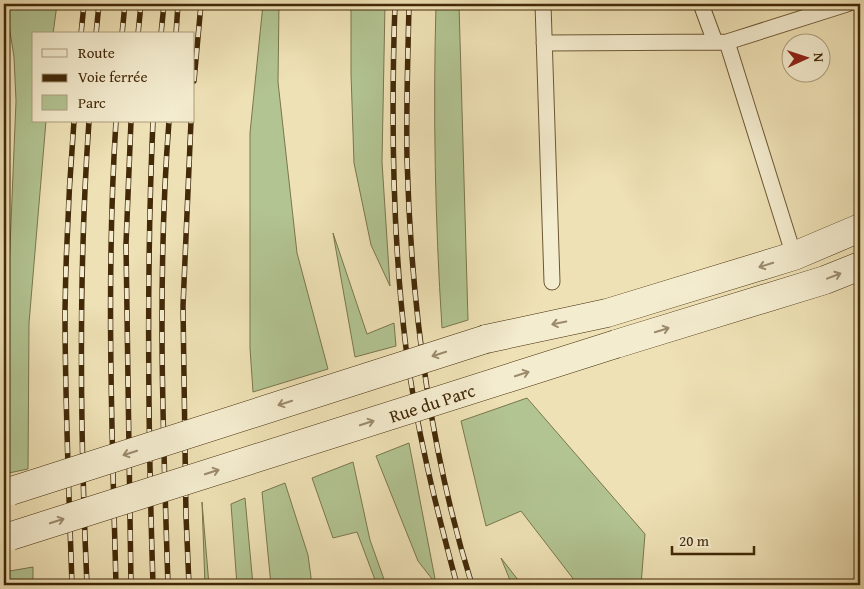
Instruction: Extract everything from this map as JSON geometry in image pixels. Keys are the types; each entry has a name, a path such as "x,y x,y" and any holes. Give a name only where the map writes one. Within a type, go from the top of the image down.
{"main road":[{"path":"4,493 486,339 607,313 794,256 860,228"},
{"name":"Rue du Parc","path":"4,538 616,344 825,280 860,266"}],"lane":[{"path":"544,4 552,282"},
{"path":"702,4 721,42 794,256"},
{"path":"544,43 721,42 847,4"}],"green space":[{"path":"4,4 57,4 53,32 32,32 32,122 46,122 29,323 28,469 4,474 4,394 16,101 14,57 8,19 4,12"},
{"path":"263,4 279,4 278,82 297,253 328,369 253,392 250,348 250,133"},
{"path":"351,4 385,4 382,162 390,286 371,245 354,163"},
{"path":"436,4 459,4 468,320 442,328 435,166"},
{"path":"333,233 367,334 394,323 396,346 355,357"},
{"path":"527,398 645,534 641,585 578,585 521,511 486,526 461,421"},
{"path":"409,443 436,584 418,561 376,456"},
{"path":"353,462 370,540 386,585 377,585 357,532 333,538 312,478"},
{"path":"285,483 308,555 312,585 271,585 262,492"},
{"path":"245,498 253,585 237,585 231,504"},
{"path":"202,502 209,585 205,585"},
{"path":"501,558 522,585 512,585"},
{"path":"33,567 33,585 4,585 4,572"}],"railway":[{"path":"81,32 84,4"},
{"path":"96,32 99,4"},
{"path":"122,32 125,4"},
{"path":"138,32 141,4"},
{"path":"161,32 164,4"},
{"path":"176,32 178,4"},
{"path":"195,70 201,4"},
{"path":"395,4 393,133 395,219 401,305 410,378 421,438 457,585"},
{"path":"409,4 407,159 409,213 418,321 425,374 444,481 472,585"},
{"path":"72,585 66,414 65,311 74,122"},
{"path":"87,585 81,353 83,237 89,122"},
{"path":"116,122 111,237 111,295 116,585"},
{"path":"131,122 126,244 131,585"},
{"path":"153,122 148,353 153,585"},
{"path":"168,585 162,295 165,179 169,122"},
{"path":"189,585 186,516 183,306 191,122"}]}
